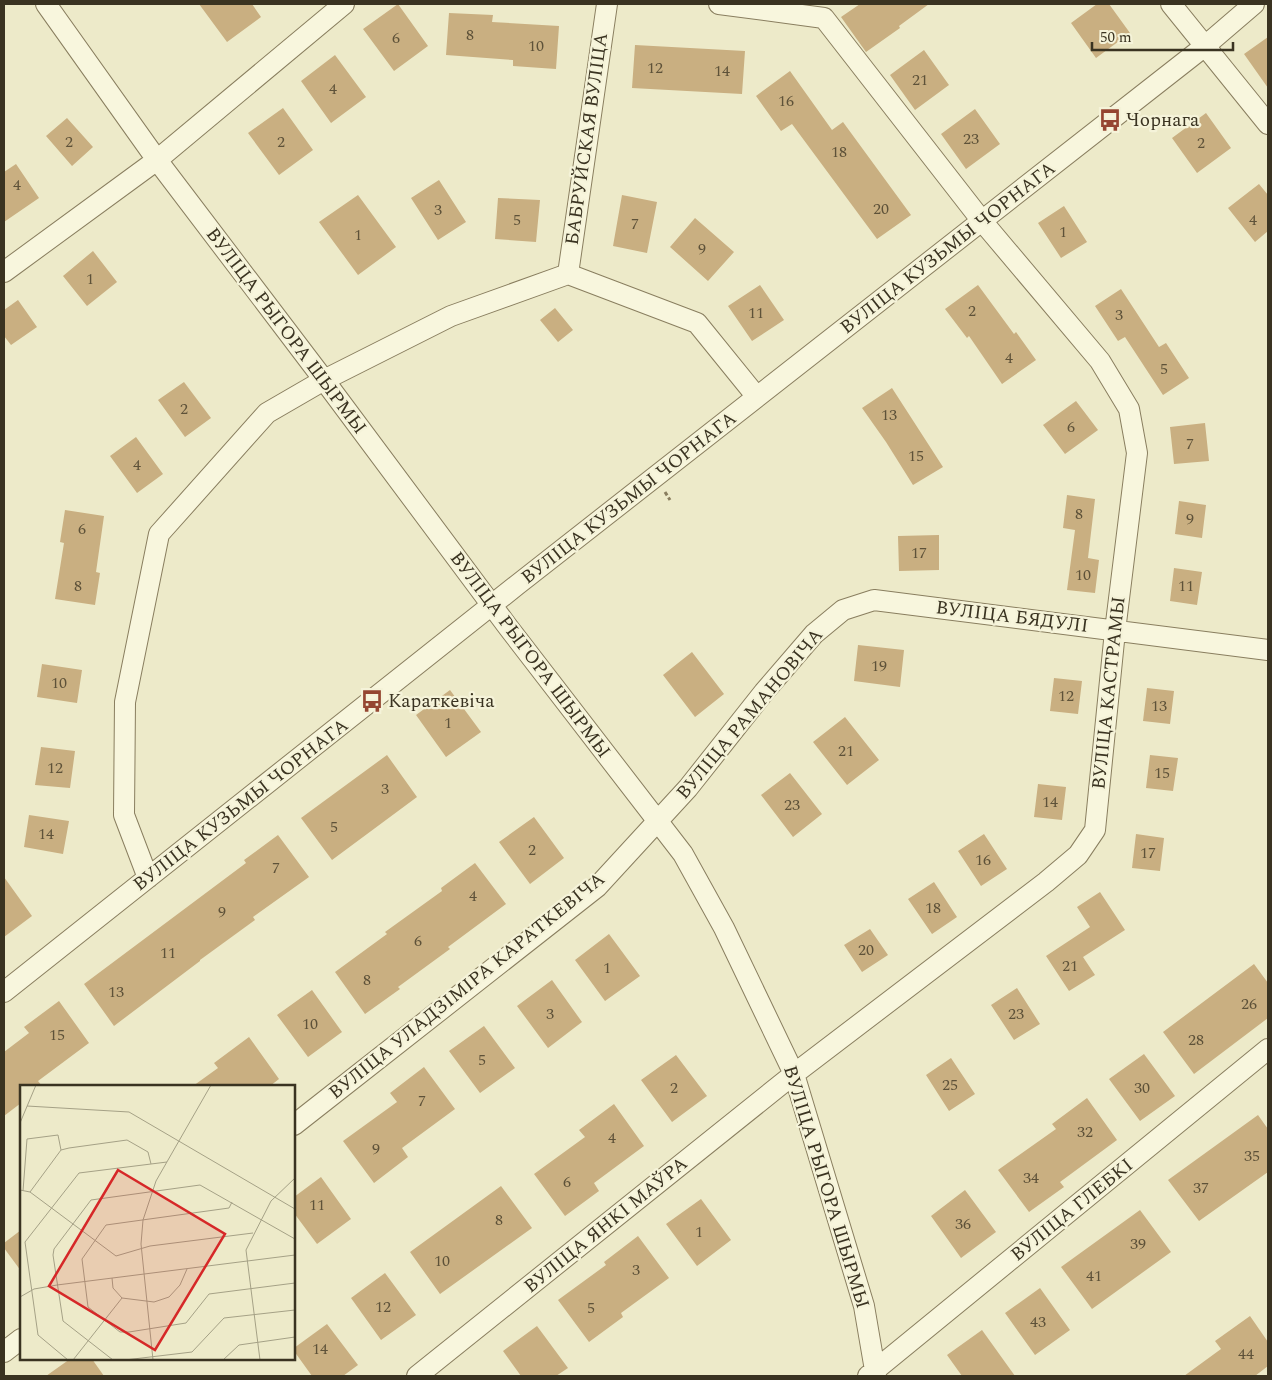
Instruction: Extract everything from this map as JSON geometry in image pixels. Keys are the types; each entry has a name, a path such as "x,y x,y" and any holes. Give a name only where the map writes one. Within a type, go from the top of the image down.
{"street":[{"name":"ВУЛІЦА РЫГОРА ШЫРМЫ","path":"46,4 157,160 682,854 724,928 794,1074 864,1306 873,1374"},
{"path":"4,272 157,160 344,4"},
{"name":"БАБРУЙСКАЯ ВУЛІЦА","path":"568,274 607,4"},
{"name":"ВУЛІЦА КАСТРАМЫ","path":"719,4 824,18 982,221 1100,361 1129,409 1137,453 1115,631 1095,830 1078,855 1046,882 794,1074"},
{"path":"1171,4 1268,124"},
{"name":"ВУЛІЦА КУЗЬМЫ ЧОРНАГА","path":"4,992 492,605 1205,46 1254,4"},
{"path":"148,878 124,815 125,702 159,534 267,413 324,380 451,316 568,274 697,322 757,397"},
{"name":"ВУЛІЦА БЯДУЛІ","path":"874,600 1268,650"},
{"name":"ВУЛІЦА РАМАНОВІЧА","path":"658,822 814,634 843,610 874,600"},
{"name":"ВУЛІЦА УЛАДЗІМІРА КАРАТКЕВІЧА","path":"295,1124 596,887 658,822"},
{"name":"ВУЛІЦА ГЛЕБКІ","path":"873,1374 1268,1049"},
{"name":"ВУЛІЦА ЯНКІ МАЎРА","path":"417,1376 794,1074"},
{"path":"4,1352 20,1340"}],"building":[{"path":"199,4 252,4 261,17 227,42"},
{"path":"398,4 428,46 394,71 363,29"},
{"path":"860,4 929,4 899,26 900,28 866,52 841,17"},
{"path":"1097,4 1109,4 1130,33 1096,58 1071,23"},
{"path":"449,13 493,15 492,22 559,26 556,69 513,66 513,60 446,55"},
{"path":"1268,37 1268,88 1244,54"},
{"path":"635,45 745,51 742,94 632,88"},
{"path":"924,50 949,85 915,110 890,75"},
{"path":"335,55 366,97 331,123 301,81"},
{"path":"790,71 832,130 843,122 911,215 877,239 792,124 781,131 756,96"},
{"path":"283,108 313,150 279,175 248,133"},
{"path":"975,109 1000,144 966,169 941,134"},
{"path":"1206,113 1231,148 1197,173 1172,138"},
{"path":"67,118 93,147 72,166 46,136"},
{"path":"16,164 39,198 4,222 4,172"},
{"path":"439,180 466,222 438,240 411,198"},
{"path":"1259,184 1268,195 1268,231 1255,242 1228,208"},
{"path":"358,195 396,247 358,275 319,222"},
{"path":"622,195 657,202 647,253 613,246"},
{"path":"498,198 540,200 536,242 495,239"},
{"path":"1064,206 1087,242 1061,258 1038,223"},
{"path":"695,218 734,252 708,281 670,247"},
{"path":"93,251 117,282 87,306 63,276"},
{"path":"760,285 784,320 752,341 728,306"},
{"path":"978,285 1036,360 1002,384 969,336 967,338 945,309"},
{"path":"1121,289 1159,347 1166,343 1189,378 1163,395 1125,337 1118,341 1095,306"},
{"path":"18,300 37,327 11,345 4,336 4,310"},
{"path":"555,308 573,330 558,342 540,320"},
{"path":"184,382 211,418 185,437 158,400"},
{"path":"892,388 943,467 913,485 862,408"},
{"path":"1076,401 1098,430 1065,454 1043,425"},
{"path":"1205,423 1209,461 1174,464 1170,427"},
{"path":"136,437 163,474 137,493 110,456"},
{"path":"1067,495 1095,499 1088,558 1099,560 1095,593 1067,590 1075,530 1063,528"},
{"path":"1179,501 1206,505 1202,538 1175,534"},
{"path":"65,510 104,516 96,572 100,573 95,605 55,599 64,543 60,542"},
{"path":"939,535 939,570 899,571 898,536"},
{"path":"1174,568 1202,572 1197,605 1170,601"},
{"path":"858,645 904,650 900,687 854,681"},
{"path":"692,652 724,694 695,717 663,675"},
{"path":"42,664 82,670 77,703 37,697"},
{"path":"1054,678 1082,681 1078,714 1050,711"},
{"path":"1147,688 1174,691 1170,724 1143,721"},
{"path":"450,690 481,732 446,757 416,715"},
{"path":"845,717 879,760 847,785 813,742"},
{"path":"41,747 75,751 70,788 35,785"},
{"path":"387,755 417,797 332,860 301,818"},
{"path":"1150,755 1178,758 1173,791 1146,788"},
{"path":"790,773 822,814 793,837 761,795"},
{"path":"1038,784 1066,787 1062,820 1034,817"},
{"path":"29,815 69,821 63,854 24,847"},
{"path":"534,817 564,858 530,884 499,842"},
{"path":"984,834 1007,869 981,886 958,851"},
{"path":"1136,834 1164,838 1160,871 1132,868"},
{"path":"278,835 309,877 253,917 255,920 114,1026 84,984 246,863 244,860"},
{"path":"475,863 506,904 448,947 450,949 398,987 400,989 365,1014 335,972 387,934 385,932 442,891 441,888"},
{"path":"4,877 32,916 4,937"},
{"path":"934,882 957,917 932,934 908,899"},
{"path":"1100,892 1125,930 1083,957 1095,975 1069,991 1046,956 1090,927 1077,907"},
{"path":"870,929 888,955 862,972 844,945"},
{"path":"609,934 640,976 605,1001 575,960"},
{"path":"1254,964 1268,983 1268,1018 1194,1074 1163,1032"},
{"path":"552,980 582,1022 548,1048 517,1006"},
{"path":"1017,988 1040,1024 1014,1040 991,1005"},
{"path":"312,990 342,1032 308,1057 277,1015"},
{"path":"59,1001 89,1043 38,1081 41,1085 20,1085 20,1104 4,1116 4,1052 29,1033 24,1027"},
{"path":"484,1026 515,1068 480,1093 449,1051"},
{"path":"249,1037 279,1079 271,1085 194,1085 218,1068 214,1063"},
{"path":"1144,1054 1175,1096 1140,1121 1109,1079"},
{"path":"676,1055 707,1096 672,1122 641,1080"},
{"path":"951,1058 975,1094 949,1111 926,1075"},
{"path":"424,1067 455,1109 402,1148 408,1157 374,1183 343,1141 397,1102 390,1093"},
{"path":"1087,1098 1117,1140 1060,1182 1064,1187 1029,1212 998,1170 1056,1129 1052,1124"},
{"path":"614,1104 644,1146 594,1183 599,1191 565,1216 534,1174 585,1137 579,1130"},
{"path":"1258,1115 1268,1129 1268,1172 1199,1221 1168,1180"},
{"path":"321,1177 351,1219 317,1244 295,1214 295,1196"},
{"path":"501,1186 532,1228 440,1294 410,1252"},
{"path":"965,1190 996,1232 961,1258 931,1216"},
{"path":"701,1199 731,1240 697,1266 666,1224"},
{"path":"1140,1210 1171,1252 1092,1309 1061,1267"},
{"path":"20,1231 20,1270 4,1248 4,1243"},
{"path":"638,1236 669,1278 621,1313 623,1317 589,1342 558,1300 606,1265 604,1262"},
{"path":"385,1273 416,1315 381,1340 351,1298"},
{"path":"1040,1288 1070,1330 1035,1355 1005,1313"},
{"path":"1250,1316 1268,1342 1268,1366 1255,1376 1184,1376 1221,1349 1215,1341"},
{"path":"327,1324 358,1365 343,1376 312,1376 295,1352 295,1347"},
{"path":"537,1326 568,1368 556,1376 521,1376 503,1351"},
{"path":"982,1330 1015,1376 962,1376 947,1355"},
{"path":"69,1360 93,1360 104,1376 46,1376"}],"place":[{"name":"Чорнага","path":"1110,120"},
{"name":"Караткевіча","path":"372,701"}]}
